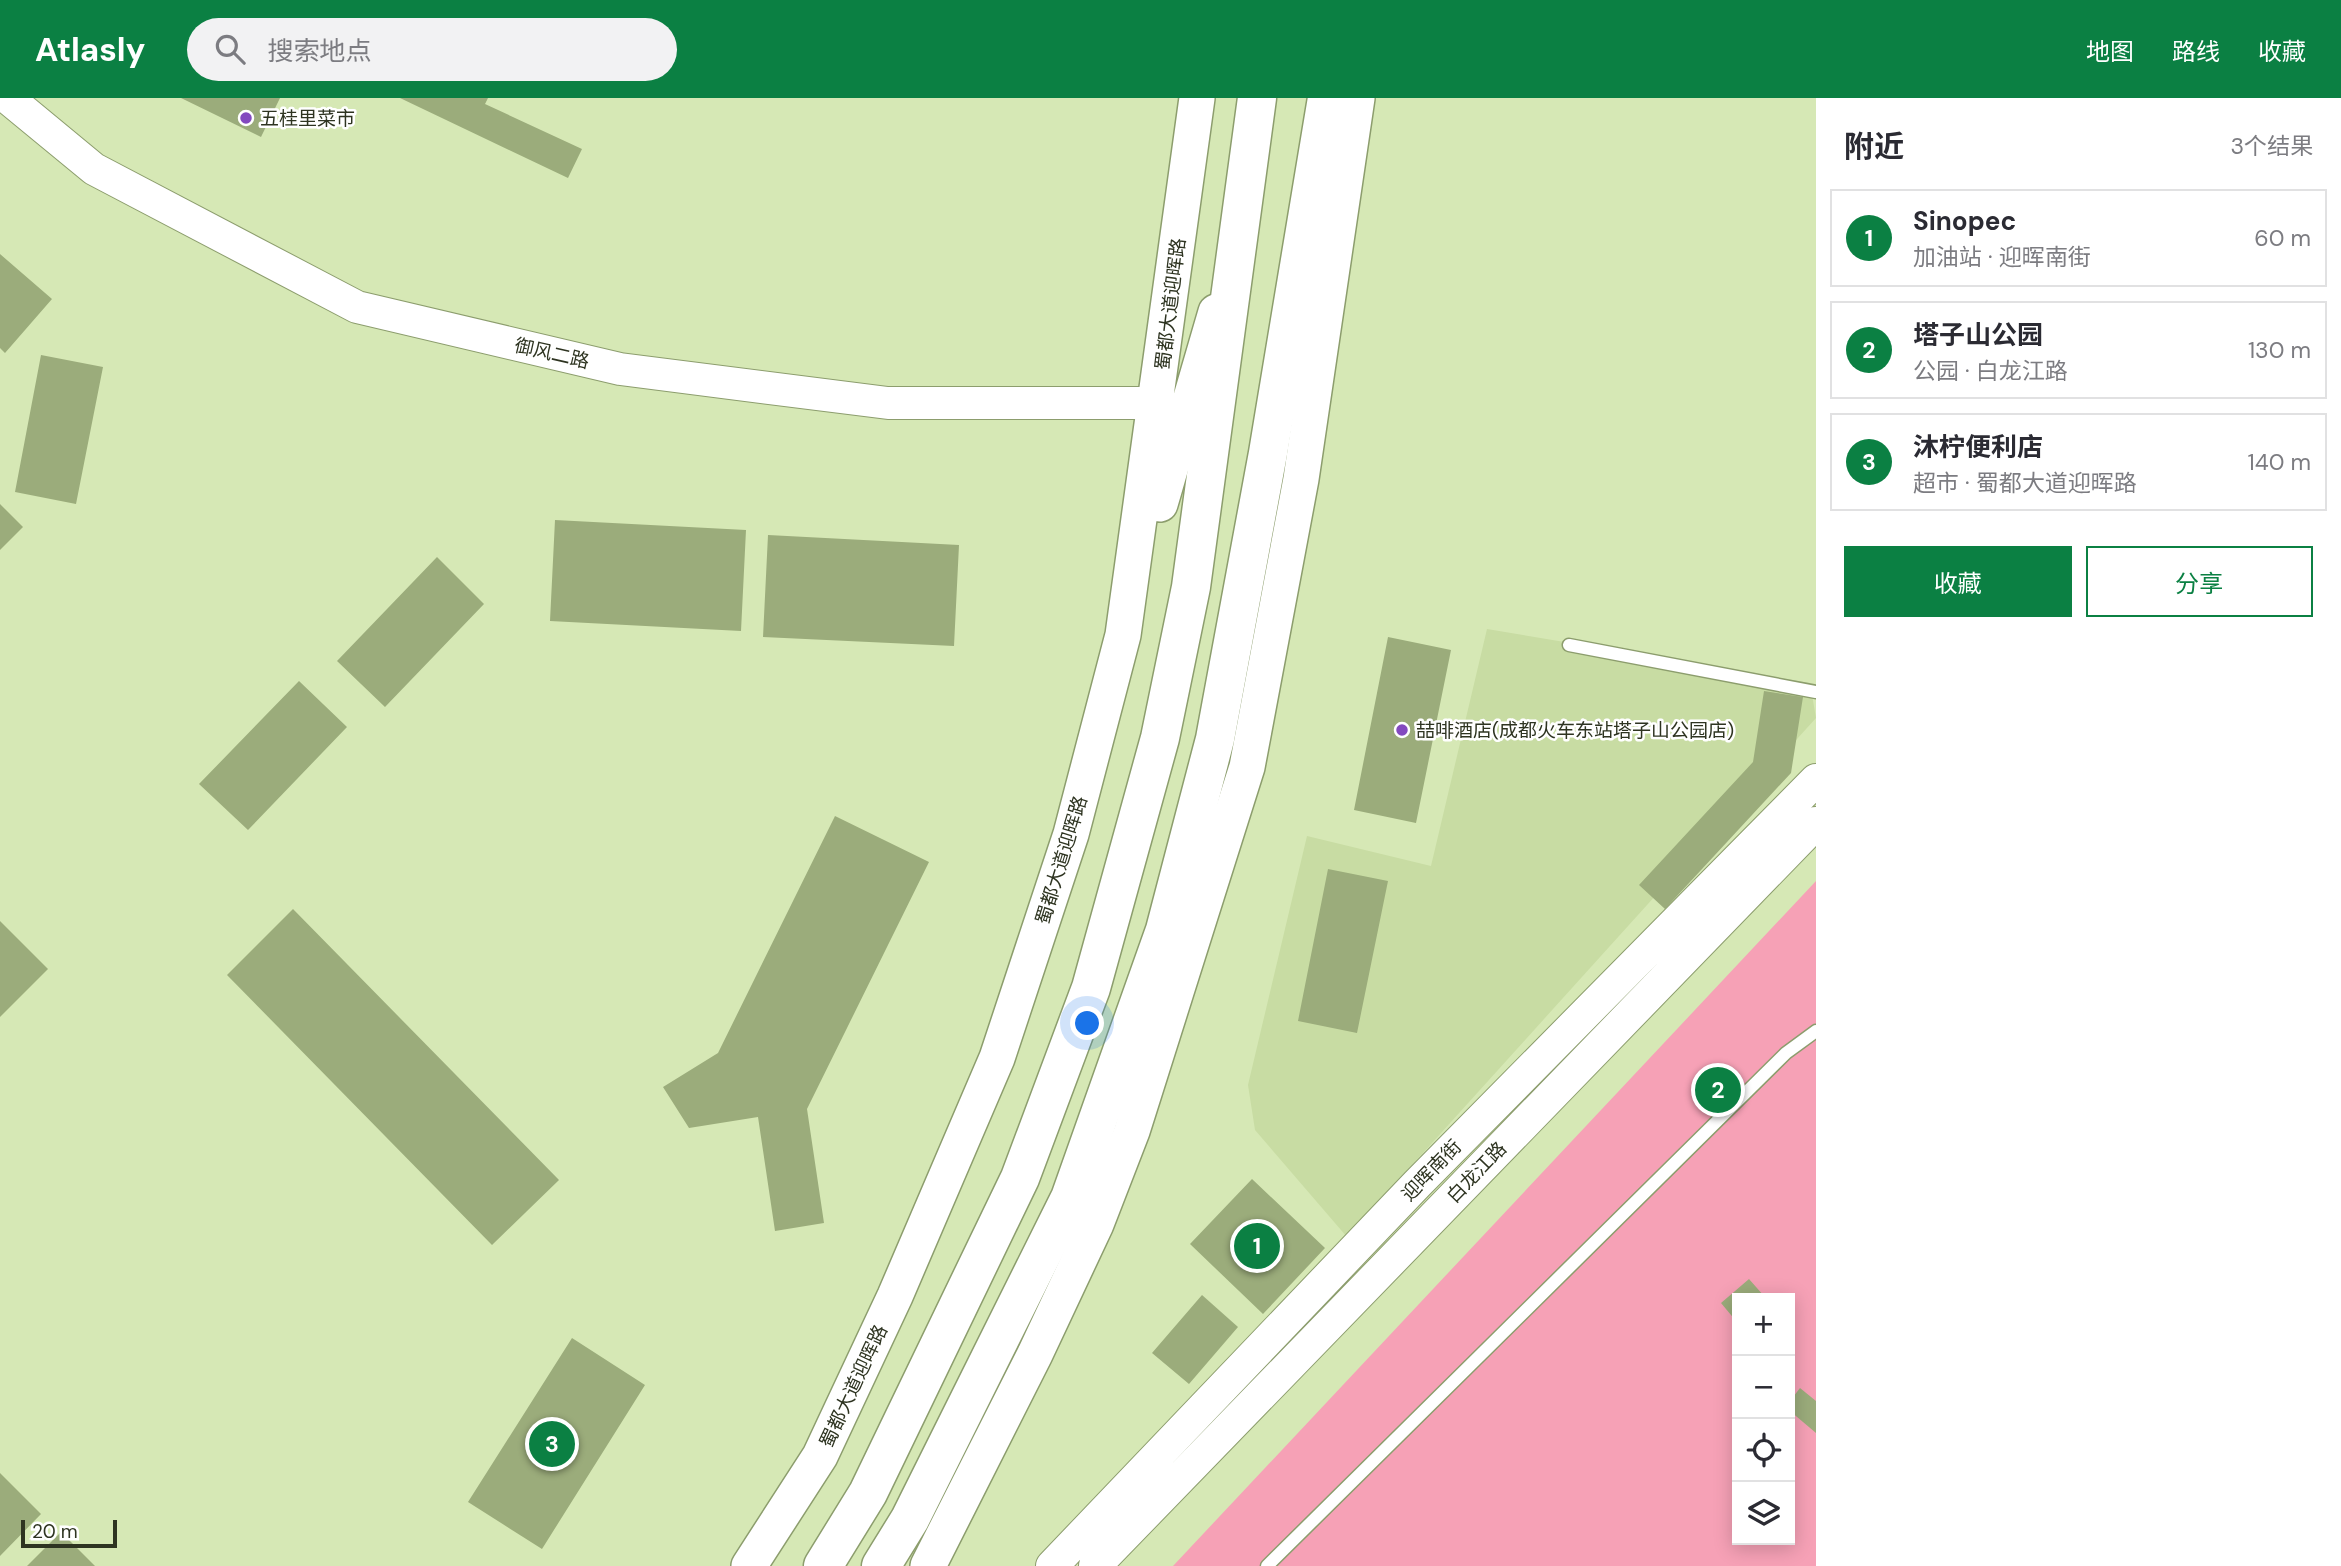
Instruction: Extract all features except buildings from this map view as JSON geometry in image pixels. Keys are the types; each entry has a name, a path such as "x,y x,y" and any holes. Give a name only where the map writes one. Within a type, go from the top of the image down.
{"highway":[{"path":"823,1566 868,1493 1020,1178 1091,988 1160,738 1191,586 1257,98"},
{"path":"881,1566 909,1519 1077,1179 1165,930 1215,739 1268,453 1327,98"}],"main road":[{"name":"蜀都大道迎晖路","path":"749,1566 820,1456 895,1296 997,1058 1071,834 1123,635 1197,98"},
{"path":"1318,355 1332,98"},
{"path":"928,1566 1035,1354 1096,1224 1132,1131 1247,767 1301,479 1357,98"},
{"path":"1123,635 1236,241"},
{"path":"1077,1179 1169,1017"}],"street":[{"name":"御风二路","path":"8,98 94,169 357,307 621,369 888,403 1157,403"},
{"name":"迎晖南街","path":"1052,1566 1417,1184 1816,780"},
{"name":"白龙江路","path":"1095,1566 1816,823"}],"lane":[{"path":"1569,645 1816,692"},
{"path":"1267,1566 1787,1053 1816,1031"}],"shaded area":[{"path":"1487,629 1810,683 1816,718 1347,1237 1255,1130 1248,1085 1307,836 1431,866"},
{"path":"1816,881 1816,1566 1173,1566"}],"place":[{"name":"五桂里菜市","path":"246,118"},
{"name":"喆啡酒店(成都火车东站塔子山公园店)","path":"1402,730"},
{"name":"塔子山公园","path":"1718,1090"},
{"name":"Sinopec","path":"1257,1246"},
{"name":"沐柠便利店","path":"552,1444"}]}
